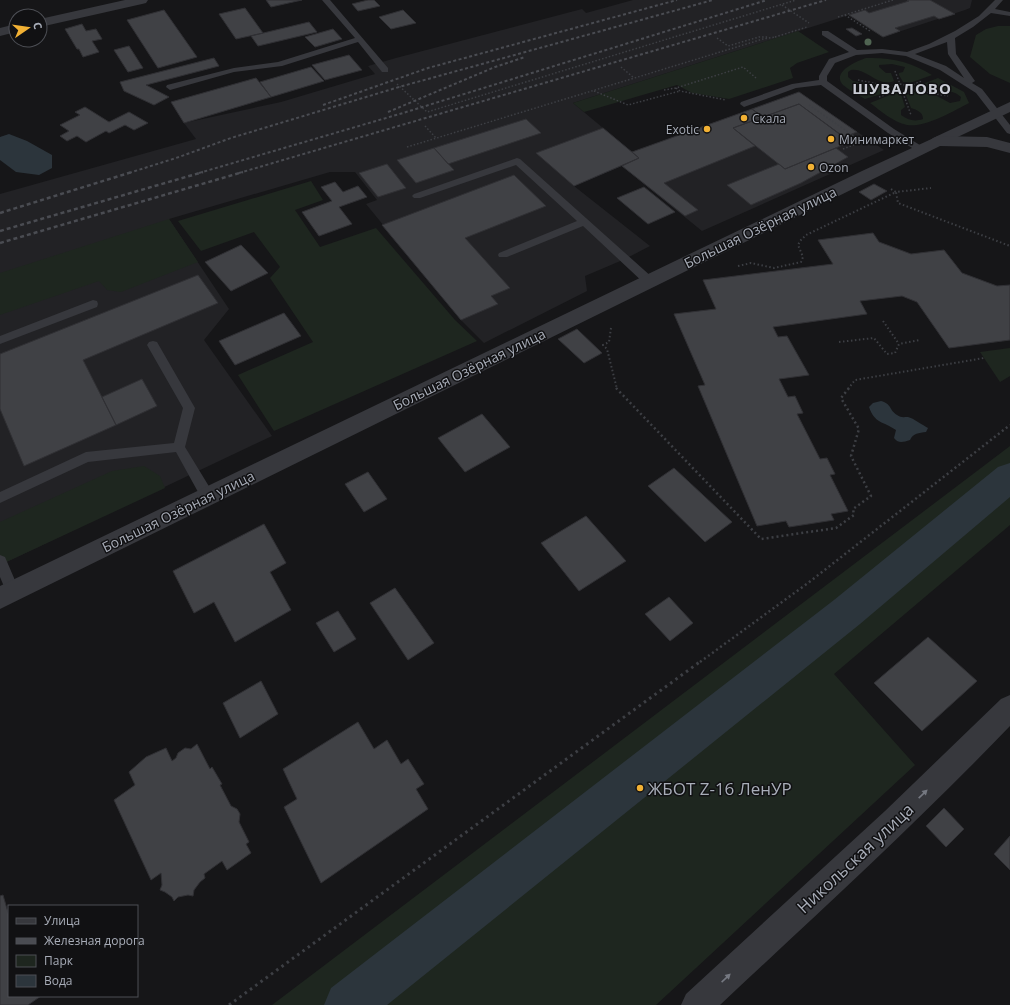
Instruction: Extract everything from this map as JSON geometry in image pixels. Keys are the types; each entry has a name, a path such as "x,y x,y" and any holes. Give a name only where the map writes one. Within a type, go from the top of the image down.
{"street":[{"path":"48,21 142,0"},
{"name":"Большая Озёрная улица","path":"7,595 1003,109"},
{"path":"938,141 988,142 1005,145 1010,148"},
{"name":"Никольская улица","path":"697,1005 905,812 966,754 1010,708"}],"lane":[{"path":"326,0 360,39 384,70"},
{"path":"907,54 922,50 951,37 990,11 998,2 1010,14"},
{"path":"990,11 1010,14"},
{"path":"825,33 855,53"},
{"path":"951,37 952,54 959,66 980,91"},
{"path":"170,88 234,70 279,64 360,39"},
{"path":"920,150 829,88 824,82 823,76 832,61 855,53 882,51 907,54 943,68 980,91 1003,109 1010,131"},
{"path":"744,104 795,86 824,82"},
{"path":"417,196 517,161 649,281"},
{"path":"503,255 584,222"},
{"path":"0,340 93,304"},
{"path":"153,345 189,408 179,447 208,497"},
{"path":"0,498 86,457 179,447"},
{"path":"0,561 7,595"}],"path":[{"path":"384,70 399,87 427,112 796,0"},
{"path":"870,31 845,15 893,0"},
{"path":"407,147 813,25 825,33"},
{"path":"717,38 728,46 759,36 776,37"},
{"path":"621,67 634,78"},
{"path":"664,90 676,88 743,67 775,93"},
{"path":"893,68 900,84"},
{"path":"858,80 893,87 900,84 910,86 913,90 949,97"},
{"path":"893,87 895,91 903,94 910,93 913,90"},
{"path":"676,88 680,91 744,104"},
{"path":"593,91 628,105 680,91"},
{"path":"903,94 911,115"},
{"path":"805,102 862,141 843,149"},
{"path":"425,126 436,138"},
{"path":"890,188 896,192 898,203 1010,246"},
{"path":"737,266 751,263 774,268 801,262 803,258 798,246 799,241 806,235 896,192 931,188"},
{"path":"883,321 899,344"},
{"path":"611,325 609,342 604,344 607,349 616,388 761,540 836,528 854,515 853,509 871,496 851,456 859,429 841,398 855,380 984,358"},
{"path":"839,342 874,338 887,354 895,353 899,344"},
{"path":"899,344 920,340"},
{"path":"229,1005 808,583 1010,425"}],"shaded area":[{"path":"633,0 972,0 970,8 883,37 849,15 573,103 632,152 799,92 884,150 702,231 622,166 574,186 650,246 625,259 585,276 587,291 484,343 461,320 366,204 377,200 355,172 330,172 169,219 229,309 204,340 272,436 0,565 0,194 196,139 184,123 281,102 375,74 368,66 582,9 586,13"}],"green space":[{"path":"998,26 1010,26 1010,83 990,74 970,57 976,35 986,29"},
{"path":"798,31 829,52 797,63 790,68 793,78 729,99 692,93 677,85 584,112 573,103"},
{"path":"866,58 884,58 900,61 924,70 932,75 910,83 903,82 899,73 903,72 905,67 892,64 879,65 879,67 886,73 891,73 894,81 883,82 862,71 851,70 848,72 848,77 853,81 888,87 891,91 865,99 843,85 840,80 840,76 852,64"},
{"path":"938,78 964,92 969,103 939,118 922,124 907,125 887,116 870,103 895,93 901,94 905,107 901,110 901,115 911,120 923,119 921,113 911,108 906,95 915,92 937,96 950,103 960,101 961,97 955,93 943,91 925,92 915,87"},
{"path":"311,181 323,200 295,210 320,247 376,228 455,320 477,341 274,431 238,375 313,342 270,278 280,267 254,232 201,251 178,221"},
{"path":"169,219 198,262 121,292 107,290 99,281 0,315 0,273"},
{"path":"1010,348 1010,376 1000,382 980,352"},
{"path":"1010,446 1010,525 834,674 915,765 656,1005 272,1005"},
{"path":"144,466 160,476 165,488 0,565 0,522 112,471"}],"water":[{"path":"9,134 27,141 52,155 52,168 39,175 16,172 0,160 0,137"},
{"path":"881,401 889,405 898,416 908,417 928,428 926,432 915,435 910,440 899,442 894,438 896,430 880,422 871,412 869,407 873,403"}],"building":[{"path":"266,0 302,0 271,7"},
{"path":"374,0 380,6 358,11 352,4"},
{"path":"907,0 930,0 955,14 939,19 934,16 895,28 900,31 883,37 849,15 865,10 869,13 909,1"},
{"path":"245,8 263,33 236,39 219,14"},
{"path":"164,10 197,57 158,68 127,20"},
{"path":"403,10 416,23 391,29 379,17"},
{"path":"309,22 317,32 258,46 251,36"},
{"path":"82,24 86,31 96,29 102,39 92,41 99,52 83,57 65,29"},
{"path":"852,28 862,34 856,36 846,29"},
{"path":"333,29 342,39 315,47 305,37"},
{"path":"129,46 143,68 128,72 114,50"},
{"path":"349,55 362,70 325,80 312,65"},
{"path":"214,58 219,66 146,85 169,97 154,105 124,91 120,82"},
{"path":"311,67 324,81 271,97 260,82"},
{"path":"256,78 271,97 184,123 171,102"},
{"path":"799,92 857,132 844,137 799,104 763,117 752,109"},
{"path":"799,104 850,142 785,169 733,128"},
{"path":"85,107 109,122 129,112 148,123 134,130 125,125 109,133 106,131 86,142 77,136 67,141 60,136 69,131 60,125 80,115 75,112"},
{"path":"752,109 763,117 733,128 755,146 664,183 698,210 685,216 622,166 639,158 632,152"},
{"path":"526,119 541,133 448,164 434,148"},
{"path":"603,128 639,158 574,186 536,153"},
{"path":"434,148 454,170 416,183 397,160"},
{"path":"836,148 848,157 801,183 751,205 727,185 779,164 785,169"},
{"path":"387,164 406,188 378,197 359,173"},
{"path":"514,175 546,206 465,238 510,288 491,296 498,304 461,320 382,225"},
{"path":"335,182 343,192 358,186 367,197 339,207 352,224 319,236 302,212 332,201 321,187"},
{"path":"874,184 887,191 871,200 859,192"},
{"path":"644,187 675,212 648,224 617,198"},
{"path":"873,233 879,242 911,254 944,250 962,273 997,286 1010,285 1010,340 949,348 917,302 902,296 860,301 867,314 773,327 778,337 787,336 809,375 779,379 788,397 795,396 803,413 797,414 820,459 827,458 835,474 830,475 848,511 831,514 834,520 789,527 786,521 757,526 698,386 705,385 674,314 716,309 703,280 833,264 818,240"},
{"path":"241,245 268,273 231,291 205,262"},
{"path":"198,275 218,303 83,360 116,425 24,466 0,409 0,354"},
{"path":"284,313 301,336 235,365 219,341"},
{"path":"577,329 602,353 584,363 558,339"},
{"path":"142,379 157,406 116,425 102,397"},
{"path":"482,414 510,447 465,472 438,438"},
{"path":"674,468 732,522 705,542 648,486"},
{"path":"368,472 387,499 364,512 345,484"},
{"path":"586,516 626,561 579,591 541,543"},
{"path":"264,524 286,563 270,572 291,610 235,642 214,602 194,613 173,571"},
{"path":"395,588 434,643 408,660 370,603"},
{"path":"669,597 693,623 670,641 645,614"},
{"path":"338,611 356,639 334,652 316,623"},
{"path":"928,637 977,681 922,731 874,683"},
{"path":"261,681 278,714 240,738 223,703"},
{"path":"358,722 374,749 387,740 401,764 408,759 424,784 416,789 428,809 321,883 284,807 297,799 283,769"},
{"path":"197,744 210,769 212,767 222,784 220,785 231,806 237,809 240,814 239,822 249,842 246,844 251,853 227,870 222,861 204,874 205,878 194,890 193,896 188,895 178,897 174,901 172,897 160,890 162,885 161,873 151,880 114,800 135,785 129,772 146,757 166,748 172,761 176,758 178,753 185,748 191,749"},
{"path":"944,808 964,829 946,847 926,826"},
{"path":"1010,836 1010,870 994,854"},
{"path":"3,895 8,912 8,997 40,997 28,1005 0,1005 0,896"}],"waterway":[{"path":"348,1005 847,612 1010,477"}],"railway":[{"path":"323,105 428,68 677,0"},
{"path":"129,173 231,138 399,87 713,0"},
{"path":"199,173 403,113 767,0"},
{"path":"239,173 826,0"},
{"path":"388,112 495,67 525,57"},
{"path":"0,213 132,172"},
{"path":"0,231 203,172"},
{"path":"0,243 243,172"}],"place":[{"name":"Скала","path":"744,118"},
{"name":"Exotic","path":"707,129"},
{"name":"Минимаркет","path":"831,139"},
{"name":"Ozon","path":"811,167"},
{"name":"ЖБОТ Z-16 ЛенУР","path":"640,788"}],"district":[{"name":"ШУВАЛОВО","path":"902,88"}]}
